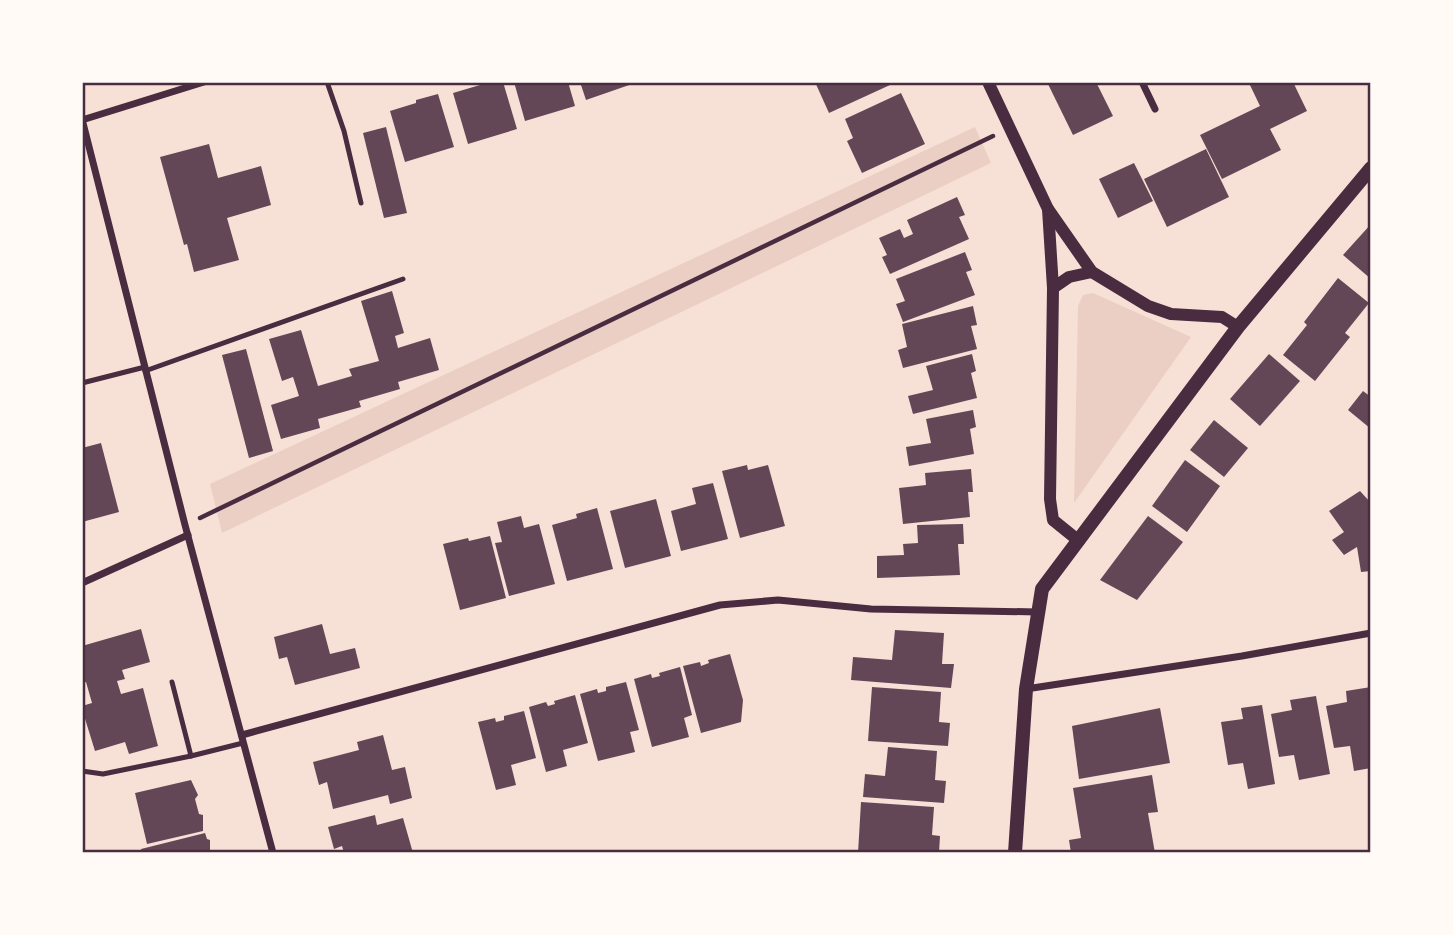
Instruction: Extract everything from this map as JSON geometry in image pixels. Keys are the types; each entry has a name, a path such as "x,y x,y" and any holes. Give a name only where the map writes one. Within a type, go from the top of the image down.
{"main road":[{"path":"1016,853 1026,689 1042,589 1238,327 1371,168"}],"street":[{"path":"204,82 82,119 185,525 273,853"},
{"path":"988,82 1048,209 1092,272 1148,306 1171,314 1222,317 1238,327"},
{"path":"1142,82 1155,108"},
{"path":"1048,209 1053,288 1050,499 1053,520 1079,541"},
{"path":"1053,288 1069,277 1092,272"},
{"path":"82,583 188,535"},
{"path":"243,739 719,605 778,600 871,609 1037,612"},
{"path":"1026,689 1371,633"}],"lane":[{"path":"327,82 344,131 361,204"},
{"path":"82,383 145,369 403,279"},
{"path":"172,682 191,756"},
{"path":"82,771 103,774 191,756 243,739"}],"path":[{"path":"185,525 1010,128"}],"shaded area":[{"path":"975,127 991,163 222,533 210,484"},
{"path":"1093,293 1191,337 1074,503 1078,306 1083,295"}],"building":[{"path":"479,82 503,82 517,129 468,144 453,93 480,85"},
{"path":"514,82 568,82 575,106 525,121"},
{"path":"580,82 635,82 635,83 586,100"},
{"path":"815,82 889,82 890,85 829,113"},
{"path":"1047,82 1096,82 1113,116 1073,135"},
{"path":"1293,82 1307,111 1270,129 1281,150 1222,179 1200,135 1260,106 1249,83"},
{"path":"901,93 925,144 862,173 847,141 853,138 845,119"},
{"path":"438,94 454,147 405,162 390,111"},
{"path":"386,127 407,213 384,218 363,133"},
{"path":"209,144 218,178 261,166 271,205 227,218 239,260 194,272 160,157"},
{"path":"1206,149 1229,197 1167,227 1144,179"},
{"path":"1134,163 1153,201 1118,218 1099,179"},
{"path":"957,197 965,215 959,217 969,239 890,274 882,257 887,255 879,238 900,229 904,238 913,234 907,220"},
{"path":"1371,224 1371,279 1343,255"},
{"path":"965,252 972,270 966,272 975,295 903,322 896,304 905,301 896,279"},
{"path":"1338,278 1369,303 1345,333 1350,337 1315,381 1283,355"},
{"path":"392,291 404,333 395,336 398,348 430,338 439,370 398,382 400,389 359,401 361,407 318,419 320,428 281,439 271,405 299,396 293,377 282,381 269,339 301,330 318,386 352,376 349,369 379,361 361,301"},
{"path":"973,306 977,325 971,326 977,349 903,368 898,350 907,347 902,324"},
{"path":"246,349 273,451 249,458 222,355"},
{"path":"972,354 976,371 971,373 977,398 913,414 908,396 933,390 926,366"},
{"path":"1269,354 1300,381 1260,426 1230,399"},
{"path":"1363,391 1371,397 1371,429 1348,410"},
{"path":"973,410 976,427 970,429 974,454 909,466 906,447 931,443 926,419"},
{"path":"1214,420 1248,448 1224,477 1190,450"},
{"path":"101,443 119,512 82,522 82,448"},
{"path":"1185,460 1220,486 1187,532 1152,506"},
{"path":"747,465 748,470 768,465 785,526 740,538 722,471"},
{"path":"971,469 973,492 968,492 970,517 903,524 899,488 926,485 925,473"},
{"path":"713,483 728,539 681,551 671,511 696,504 692,488"},
{"path":"1360,491 1371,503 1371,571 1361,572 1357,547 1344,555 1332,540 1344,532 1329,511"},
{"path":"656,499 671,556 625,568 610,511"},
{"path":"597,508 613,569 567,581 552,525 577,518 576,514"},
{"path":"521,516 524,528 539,524 555,584 509,596 495,543 502,542 497,522"},
{"path":"1148,516 1183,542 1137,600 1100,580"},
{"path":"963,524 964,544 958,544 960,575 877,578 877,556 904,555 903,544 918,543 917,525"},
{"path":"490,536 506,598 460,610 443,544"},
{"path":"322,624 330,654 355,648 360,668 295,685 287,657 279,659 274,637"},
{"path":"141,629 150,662 122,670 125,679 117,681 121,694 143,688 158,746 129,754 125,742 95,751 82,709 82,706 92,703 86,682 82,683 82,646"},
{"path":"895,630 944,633 942,664 954,664 951,688 851,680 853,657 892,660"},
{"path":"730,654 743,700 741,722 701,733 683,666 700,662 701,666 709,663 708,660"},
{"path":"680,667 692,715 684,718 689,737 652,747 634,679 651,674 652,678 660,676 659,673"},
{"path":"626,682 639,730 630,732 635,752 598,761 580,694 597,689 598,693 606,691 606,687"},
{"path":"872,687 941,692 939,722 950,723 948,746 868,741"},
{"path":"1371,687 1371,768 1354,771 1350,746 1334,748 1326,706 1347,702 1346,691"},
{"path":"575,695 588,743 563,750 567,766 546,772 529,707 546,702 548,706 555,704 554,701"},
{"path":"1316,696 1330,774 1299,780 1294,755 1279,757 1271,714 1292,710 1290,700"},
{"path":"1262,705 1275,784 1248,789 1243,763 1228,765 1221,722 1243,719 1241,708"},
{"path":"1160,708 1170,763 1079,779 1072,726"},
{"path":"524,711 536,758 511,765 516,785 496,790 478,722 495,718 496,722 504,720 504,716"},
{"path":"383,735 392,770 405,767 412,798 390,804 388,795 333,809 327,782 319,785 313,762 359,750 357,742"},
{"path":"888,747 937,751 935,780 946,781 944,803 863,797 865,774 885,776"},
{"path":"1152,775 1158,812 1148,813 1155,853 1071,853 1069,840 1081,838 1073,788"},
{"path":"191,780 198,795 195,799 199,814 203,815 203,831 147,844 135,793"},
{"path":"861,802 934,807 932,835 940,836 939,853 858,853"},
{"path":"375,815 377,825 403,818 413,853 344,853 342,846 334,849 328,827"},
{"path":"205,833 210,840 210,853 142,853 141,849"}]}
